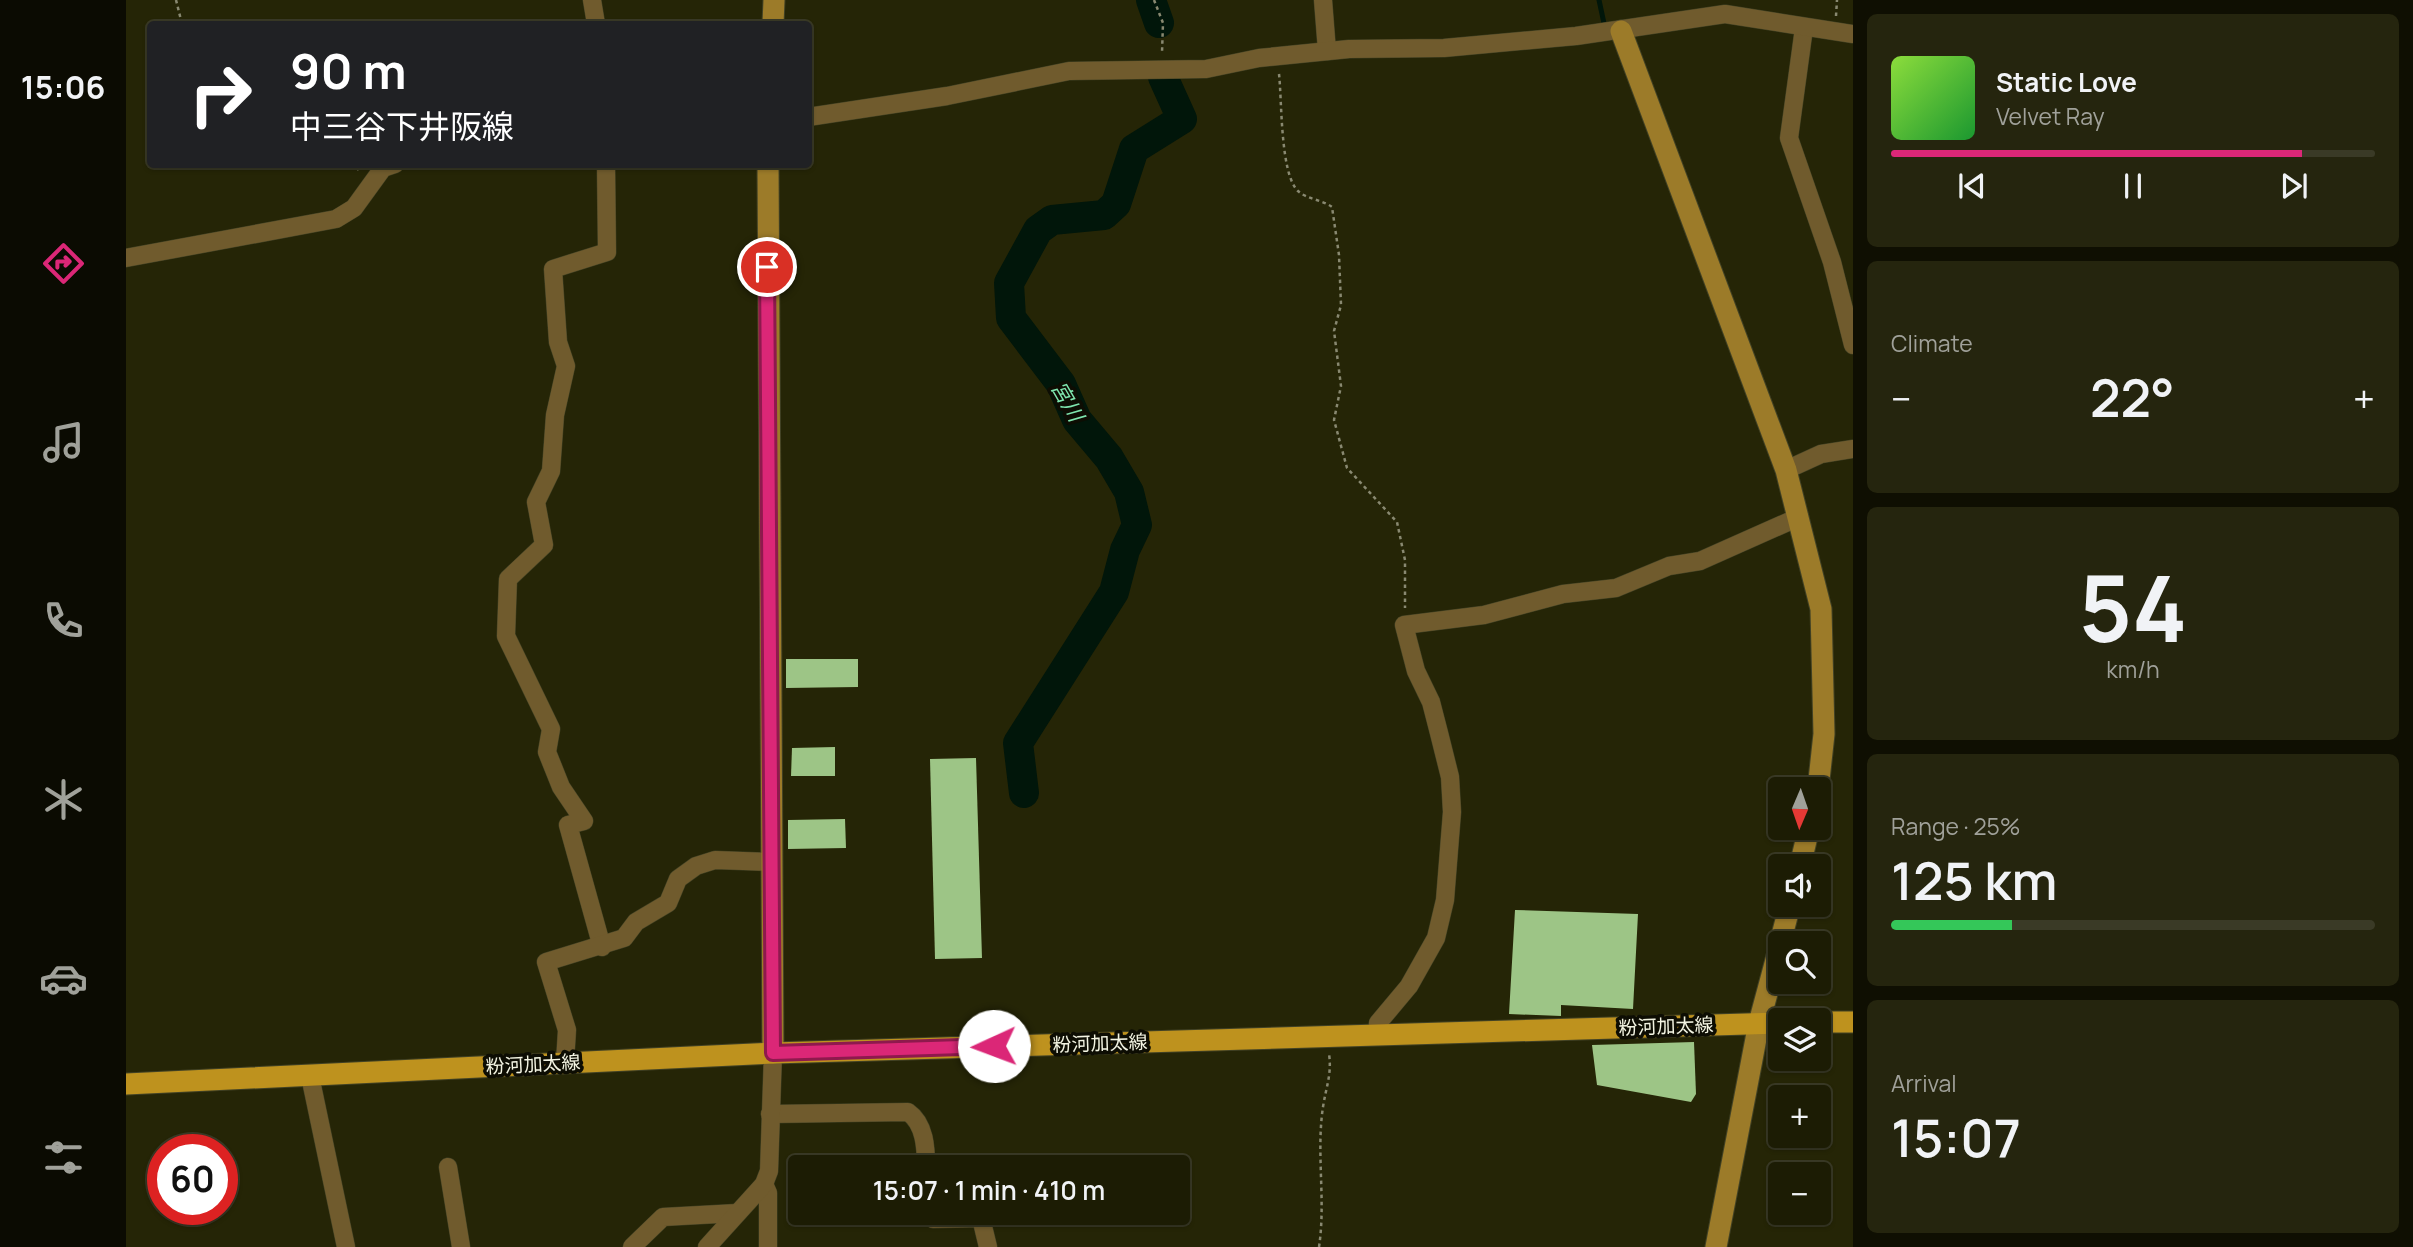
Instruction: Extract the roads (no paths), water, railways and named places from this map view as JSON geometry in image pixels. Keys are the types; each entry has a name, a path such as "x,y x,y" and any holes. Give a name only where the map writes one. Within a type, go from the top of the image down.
{"main road":[{"path":"1831,1022 1853,1021"},
{"name":"粉河加太線","path":"126,1084 773,1053 1768,1023"}],"street":[{"path":"592,0 596,21"},
{"path":"773,21 775,0"},
{"path":"1322,0 1327,51"},
{"path":"812,116 947,96 1069,71 1206,68 1327,51 1444,48 1621,31 1725,14 1853,34"},
{"path":"1804,28 1789,138 1832,262 1853,345"},
{"path":"1621,31 1786,470 1799,517 1821,609 1824,734 1819,777"},
{"path":"126,258 336,219 354,208 383,168"},
{"path":"602,947 568,825 584,821 561,787 547,752 551,729 506,636 509,579 544,545 536,502 551,471 555,415 566,366 558,342 553,269 607,252 606,168"},
{"path":"707,1247 764,1184 769,1171 773,1053 768,168"},
{"path":"1786,470 1821,454 1853,449"},
{"path":"1377,1035 1378,1023 1409,986 1436,937 1445,900 1452,812 1450,777 1439,733 1431,702 1416,671 1404,625 1484,615 1563,594 1616,588 1670,566 1700,561 1799,517"},
{"path":"565,1062 567,1030 545,962 602,947 624,938 636,922 668,903 678,879 696,866 715,860 771,862"},
{"path":"1716,1247 1768,1031"},
{"path":"310,1076 346,1247"},
{"path":"770,1114 908,1112 915,1118 926,1143 926,1155"},
{"path":"449,1167 461,1247"},
{"path":"764,1184 768,1193 768,1247"},
{"path":"632,1247 663,1217 737,1213"},
{"path":"983,1225 988,1247"}],"waterway":[{"name":"宮川","path":"1151,0 1159,23"},
{"path":"1599,0 1605,28"},
{"name":"宮川","path":"1024,793 1018,743 1114,592 1125,550 1137,525 1129,492 1109,458 1077,420 1061,384 1011,318 1009,283 1038,230 1052,220 1104,215 1116,204 1134,149 1182,119 1163,77"}]}
